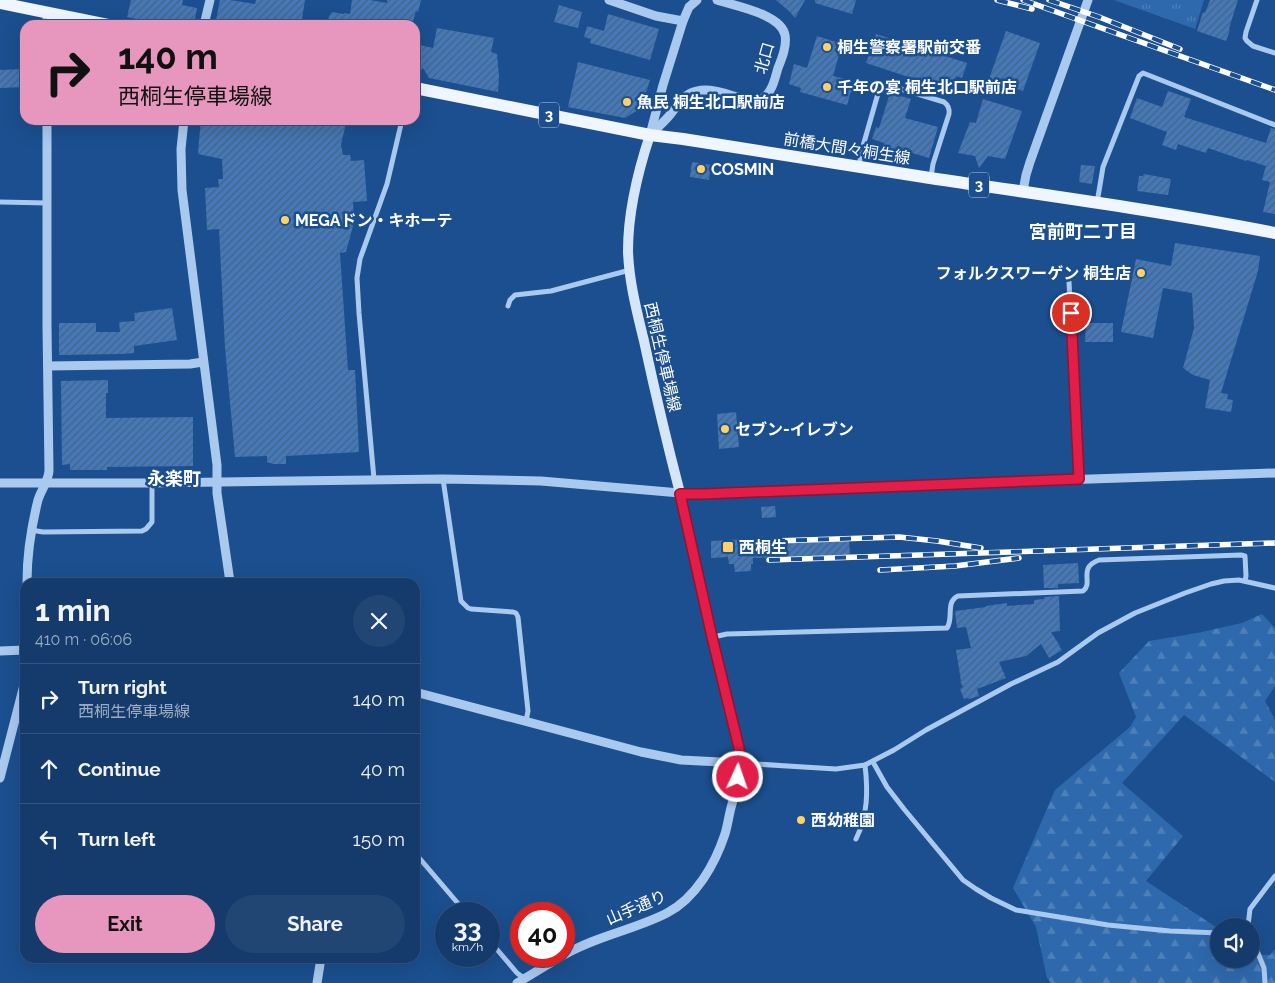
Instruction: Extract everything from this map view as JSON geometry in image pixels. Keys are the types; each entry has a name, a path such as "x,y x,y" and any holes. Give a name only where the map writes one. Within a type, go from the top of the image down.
{"main road":[{"path":"0,4 47,19"},
{"name":"前橋大間々桐生線","path":"420,89 650,135 1023,191 1275,233"},
{"name":"西桐生停車場線","path":"650,135 638,179 630,226 628,253 633,292 649,367 680,494"},
{"path":"680,494 772,491"}],"street":[{"path":"205,20 210,0"},
{"path":"609,0 656,16 683,22"},
{"path":"650,135 663,85 683,22 689,7 697,0"},
{"name":"北口","path":"650,135 669,116 682,99 696,91 712,90 752,101 765,97 770,91 785,46 785,36 782,28 764,15 716,0"},
{"path":"1023,191 1030,162 1088,0"},
{"path":"1257,0 1245,38 1253,46 1275,53"},
{"path":"1097,203 1103,167 1139,76 1143,73 1275,126"},
{"path":"859,167 861,153 881,87 891,86 948,104 949,114 933,164 931,178"},
{"path":"27,578 31,530 39,498 46,484 49,471 47,125"},
{"path":"183,125 181,149 182,190 217,465 217,493 229,578"},
{"path":"374,480 359,313 358,269 387,184 401,125"},
{"path":"0,202 48,203"},
{"path":"508,306 510,300 515,295 551,291 630,270"},
{"path":"1069,282 1079,479"},
{"path":"48,366 190,364 203,362"},
{"path":"772,491 1275,473"},
{"path":"443,479 461,601 471,609 512,612 516,613 518,617 528,711 526,721"},
{"path":"0,484 443,479 541,481 680,494"},
{"path":"31,530 43,532 142,531 152,522 152,483"},
{"name":"山手通り","path":"575,949 592,940 646,922 668,912 692,892 710,868 717,854 725,834 737,784 740,763 739,748 680,494"},
{"path":"712,637 727,634 947,628 950,623 953,598 958,596 1083,591 1088,586 1086,573 1089,567 1099,560 1241,555 1245,556 1245,581"},
{"path":"420,693 612,744 681,760 833,769 851,768 873,762 946,718 1058,662 1098,633 1134,613 1211,584 1232,580 1275,588"},
{"path":"0,651 20,650"},
{"path":"0,778 20,700"},
{"path":"873,762 887,787 963,880 991,898 1016,910 1108,925 1210,933"},
{"path":"856,839 864,820 867,798 866,765"},
{"path":"420,859 456,902"},
{"path":"1249,918 1250,909 1275,876"},
{"path":"500,953 517,973 521,981"},
{"path":"1260,958 1264,968 1265,983"},
{"path":"317,983 320,963"},
{"name":"山手通り","path":"521,981 545,967"}],"green space":[{"path":"1114,0 1204,0 1195,29"},
{"path":"1262,614 1275,628 1275,686 1265,701 1275,720 1275,782 1184,715 1122,783 1183,836 1146,881 1210,923 1210,968 1260,968 1260,954 1270,955 1275,949 1275,983 1051,983 1047,978 1036,927 1013,888 1055,790 1130,727 1136,717 1119,673 1149,641 1242,623"}],"building":[{"path":"131,0 183,0 182,5 197,8 194,20 142,20 127,17"},
{"path":"220,0 255,4 256,0 305,0 302,20 216,20"},
{"path":"352,0 370,0 387,3 387,0 421,0 413,20 328,20 332,12 350,14"},
{"path":"776,0 805,0 795,18"},
{"path":"815,0 856,0 852,14 815,3"},
{"path":"1210,0 1238,0 1226,41 1197,31 1203,12 1205,13"},
{"path":"559,5 582,12 578,28 554,22"},
{"path":"608,14 659,29 650,60 590,43 591,39 584,37 587,26 604,31"},
{"path":"437,28 494,38 491,52 497,54 498,92 429,78 423,68 420,71 420,45 433,48"},
{"path":"1006,31 1040,43 1023,91 989,79"},
{"path":"876,34 967,63 962,78 956,76 951,91 866,63"},
{"path":"817,36 842,44 833,76 854,81 847,105 800,92 801,88 789,84 794,64 807,68"},
{"path":"578,62 650,80 641,108 625,118 568,107"},
{"path":"20,69 20,87 0,88 0,70"},
{"path":"1168,91 1191,99 1184,117 1266,143 1271,128 1275,129 1275,214 1263,212 1270,182 1262,180 1266,166 1208,148 1206,153 1178,144 1176,150 1162,145 1167,132 1130,118 1137,98 1162,107"},
{"path":"890,93 911,99 905,118 938,127 929,158 896,148 894,154 882,150 884,143 872,139 876,127 879,128"},
{"path":"983,99 1022,111 1005,159 988,156 979,168 975,156 958,153 970,122 976,123"},
{"path":"201,125 346,125 341,144 343,155 350,155 351,161 364,160 367,201 353,202 354,222 346,252 340,253 348,370 355,370 359,452 286,456 286,464 267,462 267,456 235,457 225,348 219,229 207,230 205,188 219,187 218,179 223,179 222,159 198,154"},
{"path":"692,162 711,165 709,180 690,177"},
{"path":"1081,165 1095,166 1092,184 1079,182"},
{"path":"1144,174 1171,179 1168,195 1137,191 1139,176"},
{"path":"1175,243 1260,256 1258,271 1221,393 1228,394 1227,399 1233,400 1231,412 1205,408 1210,380 1193,375 1183,368 1194,328 1192,293 1163,288 1153,338 1121,332 1136,259 1171,266"},
{"path":"172,308 177,340 134,346 134,353 59,355 59,323 96,323 96,332 120,332 119,322 135,321 134,313"},
{"path":"1086,323 1113,323 1113,342 1085,342"},
{"path":"108,380 106,418 193,417 193,466 107,467 107,470 70,470 70,464 62,465 61,381"},
{"path":"736,412 739,447 719,449 717,414"},
{"path":"775,506 776,517 762,518 761,507"},
{"path":"746,539 747,541 752,541 752,544 849,541 850,555 753,558 751,571 735,572 734,564 729,564 728,557 711,558 711,541"},
{"path":"1078,563 1079,583 1058,584 1058,588 1044,588 1043,565"},
{"path":"1059,596 1060,631 1051,632 1062,650 1049,658 1041,644 1026,656 999,662 1006,678 977,689 979,696 964,699 960,689 963,687 960,681 956,650 971,648 966,627 957,628 955,611 1007,603 1007,606 1034,604 1034,600"}],"railway":[{"path":"997,0 1032,9"},
{"path":"1023,0 1275,90"},
{"path":"1049,0 1099,17 1180,49"},
{"path":"774,541 899,537 981,548"},
{"path":"769,560 1275,543"},
{"path":"880,570 955,566 1019,558"}],"place":[{"name":"桐生警察署駅前交番","path":"827,47"},
{"name":"千年の宴 桐生北口駅前店","path":"827,87"},
{"name":"魚民 桐生北口駅前店","path":"627,102"},
{"name":"COSMIN","path":"701,169"},
{"name":"MEGAドン・キホーテ","path":"285,220"},
{"name":"フォルクスワーゲン 桐生店","path":"1141,273"},
{"name":"セブン-イレブン","path":"725,429"},
{"name":"西桐生","path":"728,547"},
{"name":"西幼稚園","path":"801,820"}],"district":[{"name":"宮前町二丁目","path":"1083,232"},
{"name":"永楽町","path":"174,479"}],"route":[{"path":"738,777 740,763 739,748 680,494 1079,479 1071,313"}]}
